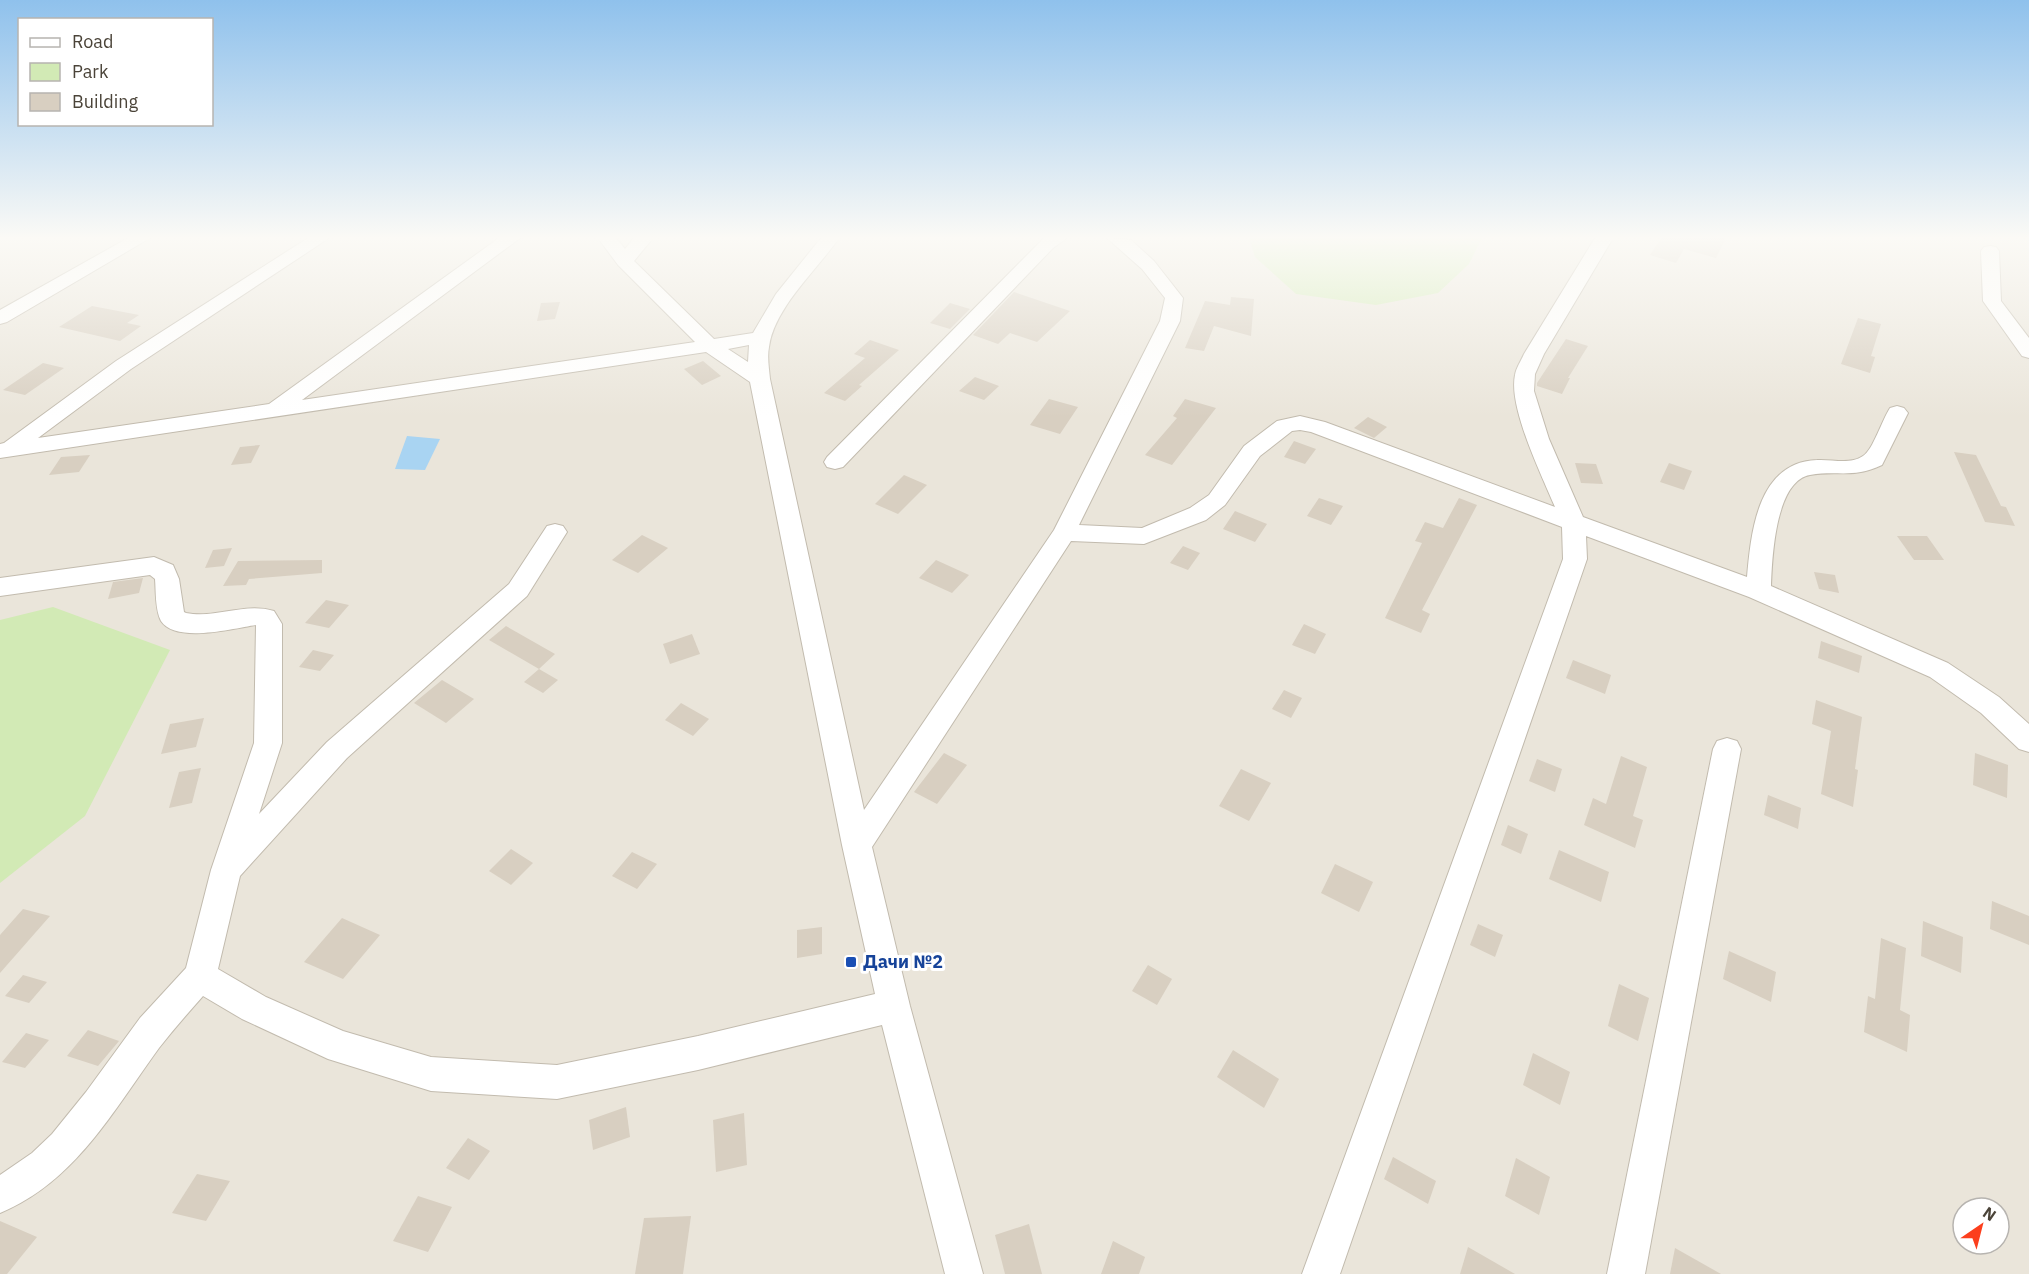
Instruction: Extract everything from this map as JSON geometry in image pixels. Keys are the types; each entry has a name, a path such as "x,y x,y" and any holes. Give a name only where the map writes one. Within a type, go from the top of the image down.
{"street":[{"path":"0,318 36,297"},
{"path":"5,451 98,382 228,297"},
{"path":"274,410 429,297"},
{"path":"661,297 710,346 760,379"},
{"path":"784,297 760,338 758,350 760,379 856,845 894,1006 964,1274"},
{"path":"835,462 995,297"},
{"path":"856,845 1064,533 1170,321 1174,297"},
{"path":"1321,1274 1575,559 1574,524 1538,439 1524,391 1525,374 1534,354 1568,297"},
{"path":"1992,297 1992,302 2029,352"},
{"path":"5,451 760,338"},
{"path":"1758,591 1762,539 1776,491 1795,471 1823,466 1858,467 1874,460 1897,413"},
{"path":"1064,533 1144,536 1198,514 1217,500 1252,451 1285,426 1300,423 1317,427 1758,591 1893,648 1939,670 1990,705 2029,741"},
{"path":"226,870 337,750 518,590 555,532"},
{"path":"0,587 154,566 164,571 172,617 179,621 191,623 256,616 265,618 269,624 268,743 226,870 200,976 147,1036 85,1122 45,1166 0,1195"},
{"path":"1626,1274 1727,749"},
{"path":"200,976 254,1008 340,1047 431,1074 557,1082 698,1053 894,1006"}],"shaded area":[{"path":"0,297 2029,297 2029,1274 0,1274"}],"green space":[{"path":"1321,297 1415,297 1376,305"},
{"path":"53,607 170,650 85,816 0,883 0,620"}],"water":[{"path":"407,436 440,439 425,470 395,469"}],"building":[{"path":"1009,297 1030,297 1070,311 1037,342 1010,333 998,344 973,335"},
{"path":"1231,297 1254,299 1251,336 1214,326 1204,351 1185,348 1205,301 1230,305"},
{"path":"560,302 555,319 537,321 541,303"},
{"path":"950,303 970,309 950,329 930,323"},
{"path":"92,306 139,315 127,323 141,326 120,341 59,327"},
{"path":"1858,318 1881,324 1871,356 1875,357 1870,373 1841,364"},
{"path":"1566,339 1588,346 1568,378 1570,378 1562,394 1537,386 1537,383"},
{"path":"870,340 899,350 859,385 862,386 845,401 824,393 865,358 854,354"},
{"path":"703,361 721,376 702,385 684,369"},
{"path":"43,363 64,368 25,395 3,390"},
{"path":"975,377 999,386 984,400 959,391"},
{"path":"1049,399 1078,407 1060,434 1030,425"},
{"path":"1185,399 1216,408 1172,465 1145,455 1177,418 1173,416"},
{"path":"1368,417 1387,427 1374,438 1354,428"},
{"path":"1294,441 1316,449 1305,464 1284,457"},
{"path":"260,445 251,463 231,465 240,447"},
{"path":"1954,452 1976,455 2001,506 2006,507 2015,526 1985,522"},
{"path":"90,455 79,472 49,475 61,457"},
{"path":"1575,463 1596,464 1603,484 1581,483"},
{"path":"1669,463 1692,471 1684,490 1660,482"},
{"path":"904,475 927,485 898,514 875,504"},
{"path":"1319,498 1343,506 1331,525 1307,516"},
{"path":"1459,498 1477,505 1422,610 1430,614 1421,633 1385,618 1422,543 1415,541 1425,522 1443,528"},
{"path":"1235,511 1267,524 1255,542 1223,529"},
{"path":"642,535 668,548 638,573 612,560"},
{"path":"1897,536 1927,536 1944,560 1914,560"},
{"path":"1183,546 1200,553 1188,570 1170,563"},
{"path":"232,548 224,566 205,568 213,550"},
{"path":"322,560 322,573 249,579 246,585 223,586 238,561"},
{"path":"936,560 969,575 952,593 919,578"},
{"path":"1814,572 1835,575 1839,593 1819,589"},
{"path":"143,578 139,593 108,599 113,582"},
{"path":"326,600 349,605 329,628 305,623"},
{"path":"1304,624 1326,634 1315,654 1292,645"},
{"path":"506,626 555,654 539,669 489,640"},
{"path":"692,634 700,654 670,664 663,644"},
{"path":"1821,641 1862,656 1859,673 1818,658"},
{"path":"313,650 334,655 320,671 299,667"},
{"path":"1573,660 1611,675 1605,694 1566,678"},
{"path":"539,669 558,680 543,693 524,682"},
{"path":"442,680 474,699 446,723 414,703"},
{"path":"1284,690 1302,698 1291,718 1272,709"},
{"path":"1816,700 1862,717 1853,807 1821,794 1831,731 1812,724"},
{"path":"681,703 709,719 693,736 665,720"},
{"path":"204,718 196,747 161,754 170,724"},
{"path":"944,753 967,765 937,804 914,792"},
{"path":"1975,753 2008,765 2007,798 1973,785"},
{"path":"1621,756 1647,767 1633,816 1643,820 1635,848 1584,825 1593,798 1606,804"},
{"path":"1537,759 1562,769 1555,792 1529,781"},
{"path":"201,768 192,803 169,808 179,772"},
{"path":"1241,769 1271,783 1249,821 1219,806"},
{"path":"1768,795 1801,808 1798,829 1764,815"},
{"path":"1508,825 1528,834 1521,854 1501,845"},
{"path":"511,849 533,863 511,885 489,871"},
{"path":"1559,850 1609,872 1601,902 1549,879"},
{"path":"632,852 657,864 637,889 612,876"},
{"path":"1335,864 1373,882 1359,912 1321,893"},
{"path":"1992,901 2029,916 2029,945 1990,929"},
{"path":"23,909 50,916 0,973 0,935"},
{"path":"342,918 380,935 343,979 304,962"},
{"path":"1923,921 1963,937 1961,973 1921,956"},
{"path":"1478,924 1503,935 1495,957 1470,945"},
{"path":"822,927 822,954 797,958 797,930"},
{"path":"1881,938 1906,948 1900,1010 1910,1015 1907,1052 1864,1032 1868,996 1875,999"},
{"path":"1729,951 1776,972 1771,1002 1723,979"},
{"path":"1148,965 1172,979 1157,1005 1132,991"},
{"path":"23,975 47,982 29,1003 5,996"},
{"path":"1619,984 1649,998 1638,1041 1608,1026"},
{"path":"88,1030 119,1041 98,1066 67,1056"},
{"path":"26,1033 49,1040 25,1068 2,1062"},
{"path":"1233,1050 1279,1079 1264,1108 1217,1077"},
{"path":"1533,1053 1570,1072 1560,1105 1523,1085"},
{"path":"626,1107 630,1137 593,1150 589,1120"},
{"path":"744,1113 747,1165 716,1172 713,1120"},
{"path":"468,1138 490,1151 469,1180 446,1168"},
{"path":"1393,1157 1436,1181 1428,1204 1384,1179"},
{"path":"1516,1158 1550,1177 1539,1215 1505,1196"},
{"path":"197,1174 230,1181 206,1221 172,1213"},
{"path":"418,1196 452,1207 428,1252 393,1241"},
{"path":"691,1216 683,1274 635,1274 644,1218"},
{"path":"0,1221 37,1237 7,1274 0,1274"},
{"path":"1029,1224 1042,1274 1005,1274 995,1235"},
{"path":"1113,1241 1145,1257 1139,1274 1101,1274"},
{"path":"1468,1247 1515,1274 1460,1274"},
{"path":"1675,1248 1721,1274 1670,1274"}],"place":[{"name":"Дачи №2","path":"851,962"}]}
